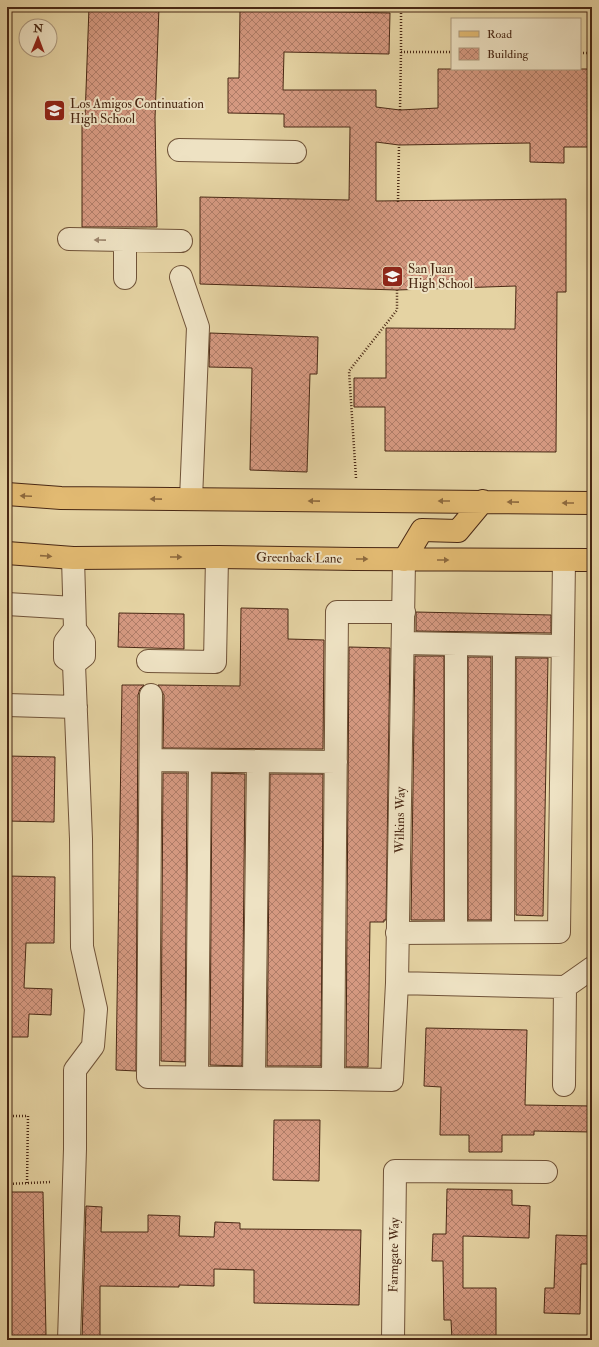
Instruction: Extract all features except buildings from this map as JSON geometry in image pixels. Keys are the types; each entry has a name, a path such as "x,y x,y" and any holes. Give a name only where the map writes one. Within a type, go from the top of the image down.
{"main road":[{"path":"7,494 61,498 356,502 483,501 592,503"},
{"path":"404,560 422,530 458,531 483,501"},
{"name":"Greenback Lane","path":"7,553 73,558 217,557 404,560 592,560"}],"street":[{"path":"179,150 295,152"},
{"path":"69,239 181,241"},
{"path":"125,240 125,278"},
{"path":"182,277 198,327 191,499"},
{"path":"148,662 215,662 217,557"},
{"path":"69,1340 75,1149 75,1070 93,1046 96,1009 82,947 74,664 84,656 84,642 75,618 73,558"},
{"name":"Wilkins Way","path":"333,1079 392,1080 397,983 404,560"},
{"path":"397,933 559,932 564,560"},
{"path":"7,604 75,618"},
{"path":"151,695 148,1077 333,1079 338,612 404,612"},
{"path":"403,643 562,646"},
{"path":"456,644 456,932"},
{"path":"503,932 504,645"},
{"path":"7,705 76,707"},
{"path":"151,760 336,762"},
{"path":"197,1077 200,761"},
{"path":"254,1078 258,761"},
{"path":"397,983 565,987 592,968"},
{"path":"564,1085 565,987"},
{"name":"Farmgate Way","path":"393,1340 395,1171 546,1172"}],"path":[{"path":"400,110 401,7"},
{"path":"401,52 451,52"},
{"path":"581,53 592,53"},
{"path":"398,202 399,145"},
{"path":"356,484 349,371 397,310 397,290"},
{"path":"7,1116 28,1116 27,1183 7,1184"}],"place":[{"name":"Los Amigos Continuation High School","path":"55,111"},
{"name":"San Juan High School","path":"393,276"}]}
